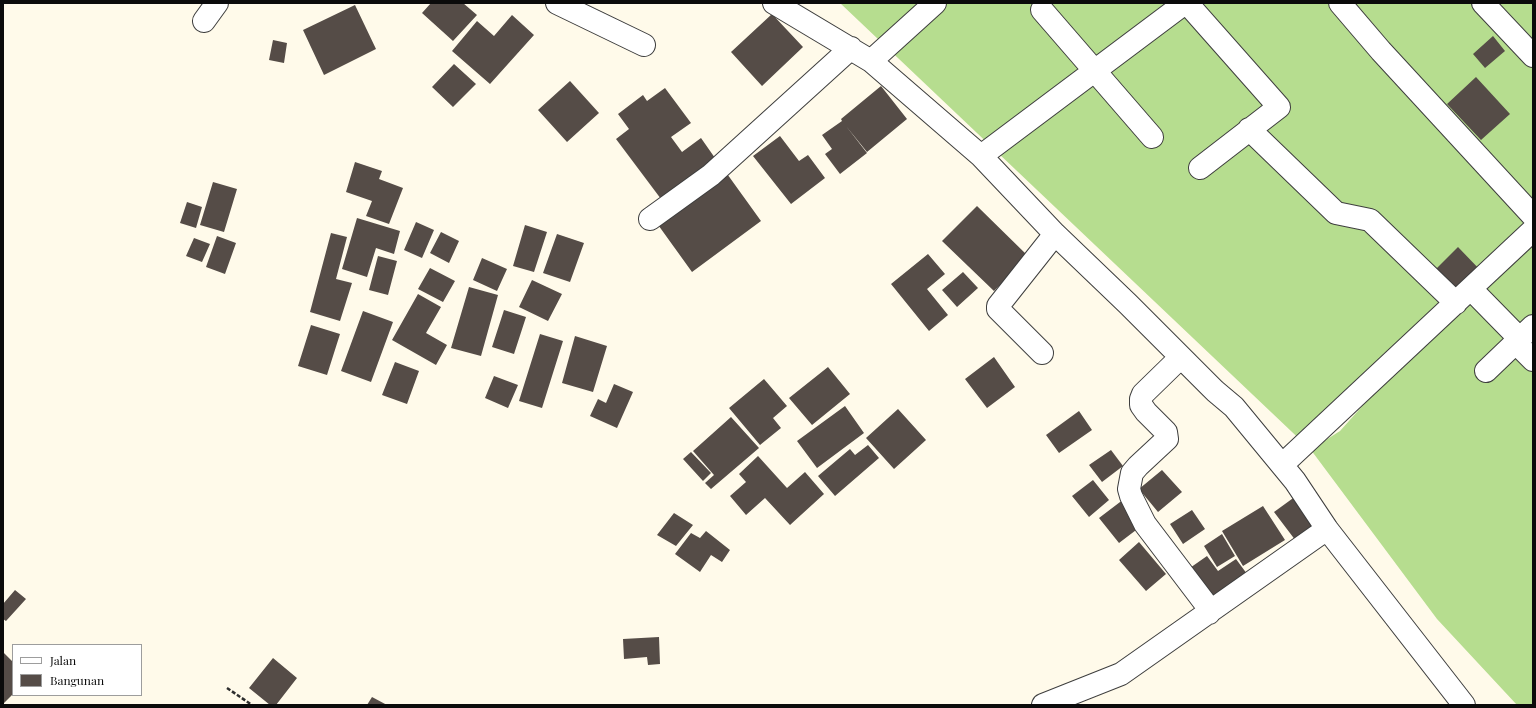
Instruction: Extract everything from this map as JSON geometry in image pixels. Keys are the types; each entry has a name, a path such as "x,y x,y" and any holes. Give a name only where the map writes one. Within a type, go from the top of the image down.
{"street":[{"path":"204,22 217,3"},
{"path":"557,3 644,45"},
{"path":"774,3 872,61 981,156 1055,234 1215,391 1234,407 1295,481 1327,528 1464,705"},
{"path":"872,61 935,3"},
{"path":"981,156 1186,3 1279,107 1200,168"},
{"path":"1340,3 1381,51 1533,216"},
{"path":"1483,3 1533,56"},
{"path":"1042,10 1152,137"},
{"path":"650,220 711,175 851,48"},
{"path":"1249,129 1336,213 1370,220 1464,296 1523,336 1533,360"},
{"path":"1282,465 1533,230"},
{"path":"1042,354 998,309 998,306 1055,234"},
{"path":"1486,371 1523,336"},
{"path":"1181,357 1144,394 1141,399 1140,402 1143,408 1166,432 1167,439 1132,473 1129,489 1145,524 1208,607 1209,613"},
{"path":"1043,705 1121,674 1327,528"}],"path":[{"path":"228,688 252,705"}],"green space":[{"path":"840,3 1533,3 1533,705 1517,705 1437,619 1311,450","holes":["1425,336 1340,431 1313,448"]}],"building":[{"path":"431,3 463,3 477,15 453,41 422,13"},
{"path":"355,5 376,49 324,75 303,30"},
{"path":"772,14 803,47 762,86 731,52"},
{"path":"512,15 534,35 490,84 452,51 477,21 494,36"},
{"path":"1493,36 1505,51 1485,68 1473,54"},
{"path":"273,40 287,43 284,63 269,60"},
{"path":"454,64 476,84 453,107 432,87"},
{"path":"1476,77 1510,114 1481,140 1447,104"},
{"path":"570,81 599,113 567,142 538,110"},
{"path":"881,86 907,119 867,152 846,126 867,153 840,174 825,154 832,149 822,135 842,121 841,119"},
{"path":"665,88 691,123 671,137 682,152 701,138 715,158 661,199 616,139 629,129 618,114 643,95 647,101"},
{"path":"780,136 799,161 808,155 825,178 791,204 753,156"},
{"path":"355,162 382,171 379,179 403,188 389,224 366,216 372,201 346,192"},
{"path":"725,171 761,221 692,272 656,222"},
{"path":"213,182 237,189 224,232 200,225"},
{"path":"187,202 202,207 196,228 180,223"},
{"path":"977,206 1028,256 994,291 942,241"},
{"path":"357,218 400,231 394,254 376,248 367,277 342,269"},
{"path":"416,222 434,230 422,258 404,250"},
{"path":"525,225 547,232 534,272 513,266"},
{"path":"441,232 459,241 449,263 430,253"},
{"path":"331,233 347,237 336,279 352,283 340,321 310,312"},
{"path":"557,234 584,243 570,282 543,273"},
{"path":"217,236 236,243 225,274 206,267"},
{"path":"194,238 210,244 202,262 186,256"},
{"path":"1458,247 1483,273 1459,297 1434,271"},
{"path":"928,254 945,274 927,289 948,315 929,331 891,284"},
{"path":"378,256 397,261 388,295 369,290"},
{"path":"482,258 507,269 497,291 473,280"},
{"path":"430,268 455,281 443,302 418,289"},
{"path":"963,272 978,288 957,307 942,290"},
{"path":"532,280 562,294 548,321 519,307"},
{"path":"469,287 498,295 481,356 451,348"},
{"path":"418,294 441,307 426,333 447,345 436,365 392,340"},
{"path":"504,310 526,317 514,354 492,347"},
{"path":"363,311 393,322 371,382 341,371"},
{"path":"311,325 340,334 327,375 298,366"},
{"path":"540,334 563,341 542,408 519,401"},
{"path":"575,336 607,346 593,392 562,383"},
{"path":"994,357 1015,387 987,408 965,379"},
{"path":"395,362 419,371 407,404 382,395"},
{"path":"828,367 850,394 812,425 789,398"},
{"path":"494,376 518,385 508,408 485,398"},
{"path":"764,379 787,406 773,418 781,428 760,445 729,408"},
{"path":"614,384 633,392 617,428 590,416 598,399 606,403"},
{"path":"845,406 864,433 817,468 797,441"},
{"path":"898,409 926,440 894,469 866,438"},
{"path":"1079,411 1092,430 1059,453 1046,435"},
{"path":"731,417 759,448 711,489 705,483 714,475 693,451"},
{"path":"868,445 879,458 835,496 818,476 850,449 855,455"},
{"path":"1111,450 1123,466 1102,482 1089,465"},
{"path":"691,452 711,473 703,481 683,459"},
{"path":"758,456 787,488 805,472 824,494 790,525 765,498 746,515 730,496 746,482 739,474"},
{"path":"1162,470 1182,492 1158,512 1139,489"},
{"path":"1093,480 1109,500 1089,517 1072,496"},
{"path":"1296,496 1320,529 1299,545 1274,512"},
{"path":"1124,499 1144,524 1119,543 1099,518"},
{"path":"1263,506 1285,540 1243,566 1222,531"},
{"path":"1192,510 1205,529 1183,544 1170,524"},
{"path":"674,513 693,525 676,546 657,535"},
{"path":"706,531 730,550 722,562 711,555 700,572 675,554 691,533 700,538"},
{"path":"1222,534 1235,556 1217,567 1204,546"},
{"path":"1139,542 1166,574 1146,591 1119,560"},
{"path":"1207,556 1218,571 1236,559 1250,578 1211,605 1187,570"},
{"path":"15,590 26,599 6,621 3,619 3,604"},
{"path":"659,637 660,664 648,665 647,657 624,659 623,639"},
{"path":"3,652 12,661 12,695 3,704"},
{"path":"273,658 297,678 276,705 270,705 249,688"},
{"path":"372,697 387,705 367,705"}]}
